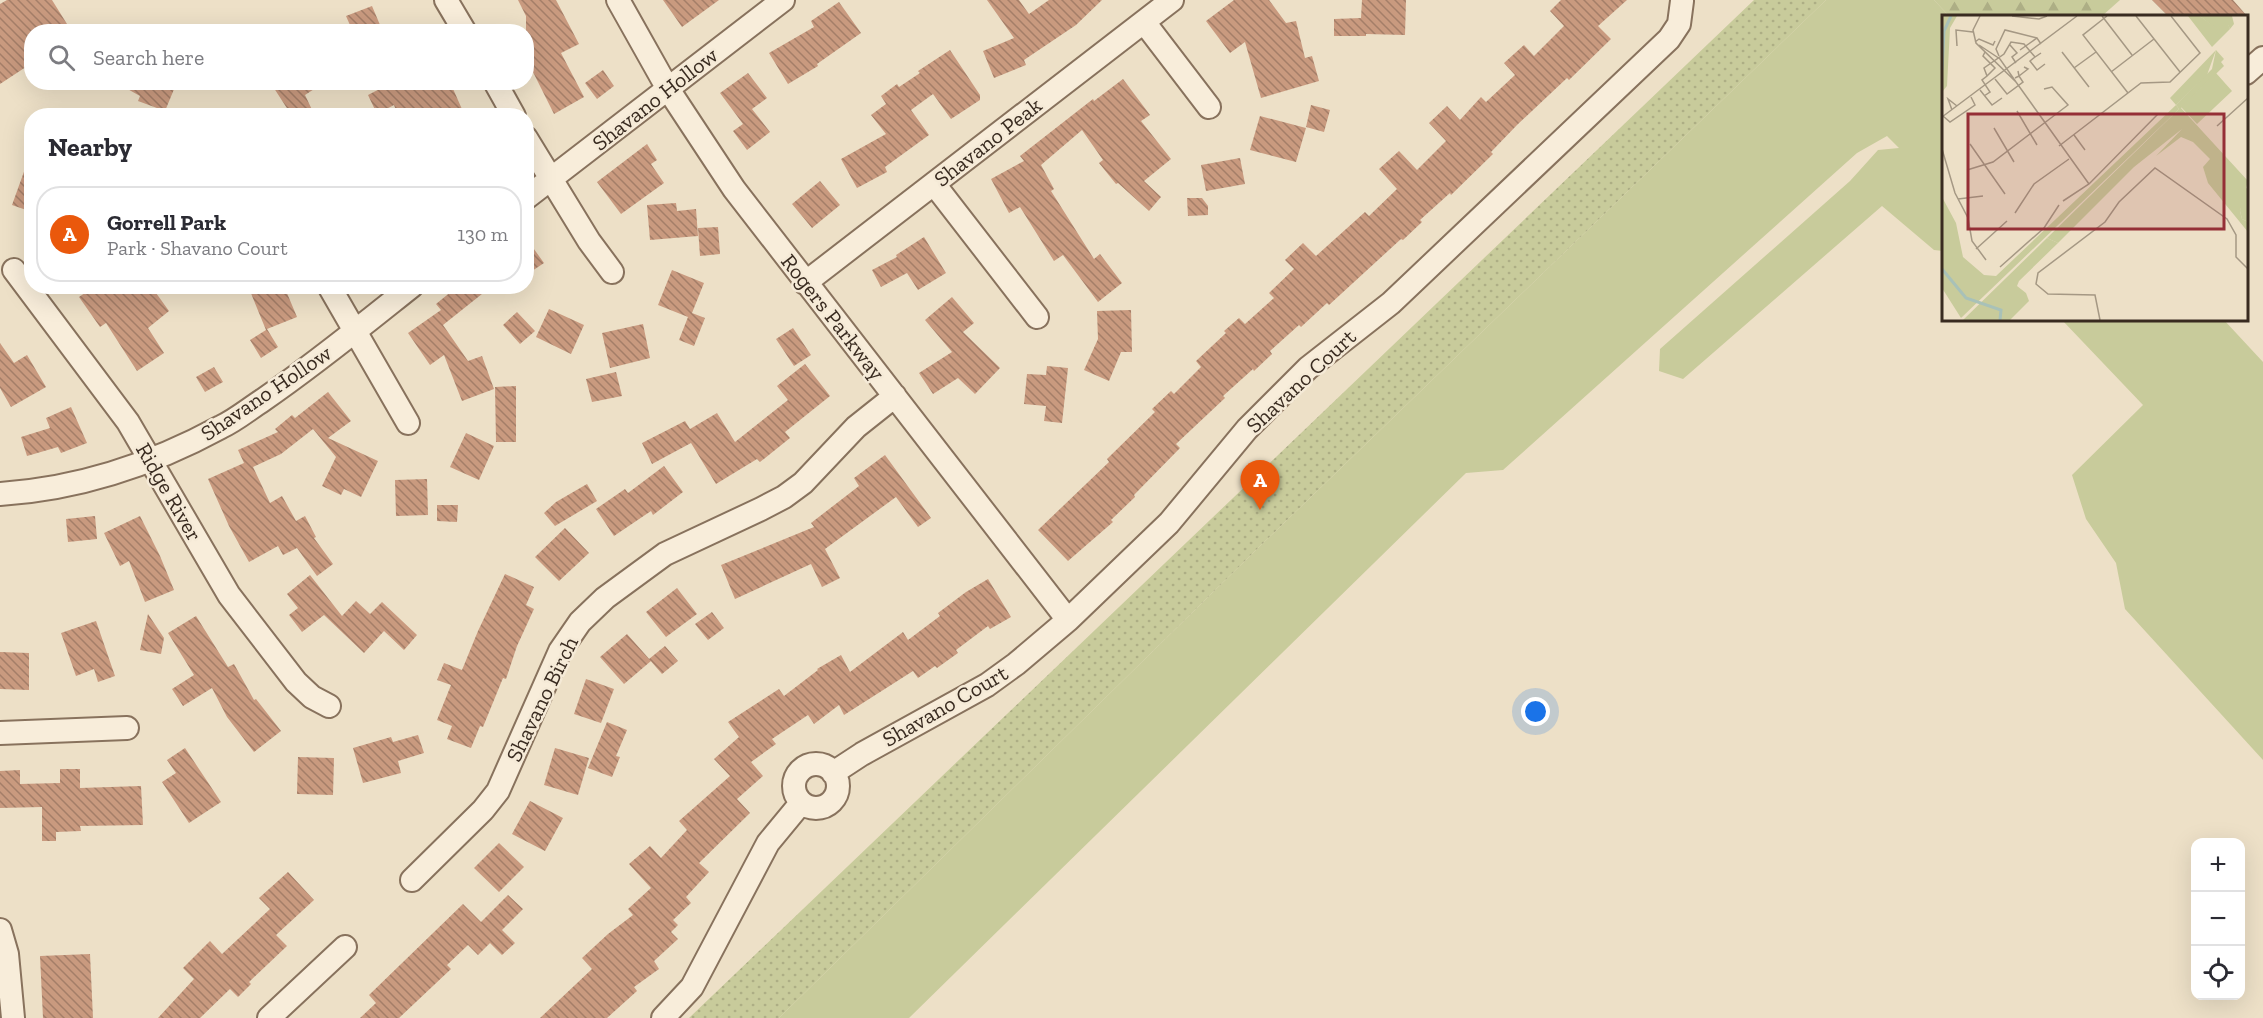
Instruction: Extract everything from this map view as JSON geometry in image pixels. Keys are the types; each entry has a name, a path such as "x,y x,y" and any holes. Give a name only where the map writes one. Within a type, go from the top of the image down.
{"street":[{"path":"446,0 460,24"},
{"name":"Rogers Parkway","path":"618,0 668,89 734,189 1068,620"},
{"name":"Shavano Hollow","path":"534,192 783,0"},
{"name":"Shavano Peak","path":"805,283 1172,0"},
{"name":"Shavano Court","path":"833,773 862,754 987,685 1068,620 1169,523 1247,429 1308,369 1391,303 1669,39 1679,24 1682,1"},
{"path":"1144,22 1209,107"},
{"path":"2248,72 2263,58"},
{"path":"499,90 510,108"},
{"path":"534,152 589,241 612,272"},
{"path":"934,184 1037,317"},
{"name":"Ridge River","path":"14,270 24,283"},
{"name":"Ridge River","path":"32,294 104,387 151,460 229,595 296,682 312,697 329,706"},
{"path":"333,294 408,423"},
{"name":"Shavano Hollow","path":"0,494 67,485 122,471 173,452 223,426 285,385 402,294"},
{"name":"Shavano Birch","path":"412,880 483,810 498,792 560,651 580,622 605,598 665,554 784,497 803,483 855,427 895,396"},
{"path":"0,733 127,728"},
{"path":"812,764 820,764 833,773 838,788 831,802 816,808 801,803 793,788 798,773 812,764"},
{"path":"663,1018 692,987 768,843 801,803"},
{"path":"0,930 7,954 13,1018"},
{"path":"269,1018 345,947"}],"green space":[{"path":"1754,0 1826,0 1255,551 779,1018 689,1018"},
{"path":"1826,0 1934,0 1948,15 1942,15 1942,251 1934,250 1882,206 1683,379 1659,371 1660,349 1850,181 1878,150 1899,148 1887,136 1857,153 1503,470 1466,473 909,1018 779,1018 1255,551"},
{"path":"1934,0 2120,0 2103,15 1948,15"},
{"path":"2063,321 2225,321 2263,362 2263,760 2125,609 2116,563 2086,519 2072,475 2143,405"}],"building":[{"path":"7,0 52,0 67,24 24,24 24,68 0,84 0,4"},
{"path":"518,0 556,0 579,44 561,53 584,97 554,114 534,74 534,24 526,24 526,16"},
{"path":"663,0 719,0 682,27"},
{"path":"987,0 1019,0 1029,14 1049,0 1102,0 1076,25 1024,60 1026,65 994,78 983,51 1014,38"},
{"path":"1234,0 1269,0 1286,23 1296,21 1305,58 1312,56 1319,81 1261,98 1245,42 1230,53 1206,21"},
{"path":"1362,0 1406,0 1405,35 1334,36 1334,19 1361,18"},
{"path":"1561,0 1627,0 1598,26 1611,39 1569,80 1567,78 1517,125 1491,152 1493,154 1451,195 1450,193 1420,220 1422,222 1403,240 1401,239 1329,305 1327,303 1301,327 1299,325 1270,351 1272,354 1254,371 1253,369 1223,396 1225,398 1176,444 1180,448 1111,520 1113,522 1068,561 1038,530 1109,462 1107,459 1155,412 1152,409 1171,391 1174,394 1201,367 1196,361 1226,333 1224,331 1239,318 1245,324 1274,298 1269,293 1294,269 1285,260 1303,243 1316,256 1365,212 1369,216 1397,189 1379,169 1399,151 1417,170 1446,141 1429,123 1447,106 1460,120 1481,97 1486,102 1515,75 1504,63 1524,45 1534,56 1564,26 1550,11"},
{"path":"2152,0 2233,0 2246,15 2167,15"},
{"path":"839,2 861,33 817,64 818,66 788,84 769,53 814,27 811,21"},
{"path":"372,6 380,24 350,24 346,16"},
{"path":"950,50 980,95 980,100 951,119 933,94 911,110 929,135 885,167 887,172 857,188 841,159 886,134 871,115 886,104 881,96 897,84 899,87 920,73 918,71"},
{"path":"603,70 614,86 597,99 585,83"},
{"path":"748,73 767,98 752,109 770,132 747,150 733,131 743,124 720,93"},
{"path":"1123,79 1150,115 1141,121 1171,159 1144,181 1161,197 1149,211 1118,183 1116,184 1099,163 1103,160 1082,130 1041,165 1054,189 1051,191 1094,259 1100,254 1122,283 1098,302 1063,255 1054,261 1020,207 1009,213 991,179 1024,161 1020,156 1093,99 1094,101"},
{"path":"129,90 174,90 166,108 157,108 138,101 140,96"},
{"path":"275,90 313,90 305,95 311,108 287,108"},
{"path":"378,90 454,90 461,108 395,108 394,105 388,108 374,108 368,95"},
{"path":"1311,105 1330,110 1324,132 1306,127"},
{"path":"1260,116 1306,128 1296,162 1250,150"},
{"path":"647,144 657,160 651,164 664,183 621,214 597,182"},
{"path":"1240,158 1245,184 1206,191 1201,165"},
{"path":"24,172 24,209 12,205"},
{"path":"820,181 840,205 812,228 792,204"},
{"path":"1187,198 1202,198 1208,206 1208,215 1188,216"},
{"path":"676,203 677,211 696,209 698,236 650,240 647,205"},
{"path":"718,227 720,254 700,256 698,228"},
{"path":"924,237 946,273 918,290 907,273 881,287 872,270 897,257 896,255"},
{"path":"534,249 544,263 534,270"},
{"path":"672,270 704,283 692,313 705,318 694,346 679,340 688,317 658,305"},
{"path":"83,294 157,294 169,311 148,328 164,353 137,371 106,323 100,327 79,297"},
{"path":"251,294 287,294 297,317 267,329 278,347 261,358 250,340 266,330"},
{"path":"448,294 482,294 443,325 468,361 482,356 494,389 462,401 444,355 430,365 408,333 441,310 436,304"},
{"path":"952,297 974,323 963,332 1000,368 975,394 958,378 933,394 919,373 952,352 925,320"},
{"path":"549,309 584,325 571,354 536,337"},
{"path":"1131,310 1132,352 1121,352 1109,381 1084,370 1098,339 1097,311"},
{"path":"517,312 535,331 520,344 503,325"},
{"path":"643,324 650,358 610,368 602,333"},
{"path":"793,328 811,355 794,366 776,339"},
{"path":"0,343 14,363 27,355 46,387 11,407 0,388"},
{"path":"805,364 830,396 785,432 790,438 760,462 757,459 716,484 691,443 652,464 642,443 685,421 690,429 717,413 735,442 788,400 777,386"},
{"path":"1047,366 1068,368 1062,423 1044,421 1046,406 1024,404 1027,374 1046,375"},
{"path":"214,367 223,382 205,392 196,377"},
{"path":"616,372 622,396 592,402 586,379"},
{"path":"516,386 516,442 496,442 495,387"},
{"path":"328,392 351,421 328,438 378,461 361,497 344,489 341,495 322,486 336,457 313,429 281,454 253,467 270,503 282,496 296,521 305,516 316,537 314,538 333,564 317,576 297,548 283,555 278,546 249,562 229,526 208,479 244,463 238,450 278,432 275,429 292,415 295,418"},
{"path":"71,407 87,443 61,453 58,447 27,456 21,437 50,428 46,418"},
{"path":"466,433 494,446 479,480 450,467"},
{"path":"885,455 931,518 918,527 896,497 825,549 840,578 822,587 811,564 735,599 721,565 814,527 811,523 859,486 854,478"},
{"path":"664,466 683,492 653,515 651,511 614,536 596,509 625,489 628,493"},
{"path":"427,479 428,515 396,516 395,480"},
{"path":"587,484 597,501 555,526 544,513 556,502"},
{"path":"437,505 458,505 457,522 437,521"},
{"path":"95,516 97,539 68,542 66,519"},
{"path":"140,516 174,590 145,602 129,561 120,566 104,533"},
{"path":"565,528 589,553 559,581 535,557"},
{"path":"505,574 534,587 526,605 534,609 517,646 506,679 503,678 483,727 480,726 471,748 447,739 452,726 437,720 451,685 437,680 444,663 462,670"},
{"path":"310,575 342,616 356,601 370,614 382,602 417,635 404,650 384,631 364,653 324,615 302,632 289,615 298,608 287,594"},
{"path":"988,579 1011,617 990,629 988,626 956,650 958,653 937,668 935,666 918,678 913,671 844,715 839,705 814,724 808,715 772,739 776,744 751,762 763,776 737,799 750,813 699,863 709,872 686,897 691,903 673,920 678,925 671,932 678,939 654,961 659,969 634,987 637,991 607,1018 540,1018 592,969 582,958 633,915 628,909 651,888 629,864 650,846 661,858 687,830 679,821 730,776 714,759 739,737 728,722 779,689 784,696 817,669 841,655 850,672 903,632 908,640 940,616 938,613"},
{"path":"677,588 697,614 666,637 646,612"},
{"path":"712,612 724,628 708,640 695,624"},
{"path":"148,614 164,638 161,654 140,650"},
{"path":"196,616 228,667 234,664 254,700 256,699 281,731 254,752 227,717 212,688 183,706 172,689 194,675 168,633"},
{"path":"96,621 115,676 98,682 94,669 76,676 61,633"},
{"path":"627,634 651,661 624,684 600,657"},
{"path":"665,646 678,661 662,674 649,659"},
{"path":"0,652 29,653 29,690 0,689"},
{"path":"586,679 614,689 601,723 574,714"},
{"path":"607,722 627,730 616,756 620,757 612,777 588,768"},
{"path":"418,735 424,753 398,761 401,773 363,783 353,748 391,737 393,742"},
{"path":"185,748 221,802 189,823 162,782 176,773 167,760"},
{"path":"555,748 589,758 578,795 544,785"},
{"path":"298,757 334,758 333,795 297,794"},
{"path":"60,769 80,769 80,788 141,786 143,825 80,826 81,831 56,832 56,841 42,841 42,807 0,808 0,771 20,770 20,784 60,783"},
{"path":"530,801 563,818 545,851 512,834"},
{"path":"499,843 524,867 499,892 474,868"},
{"path":"288,872 314,900 276,935 287,946 249,982 251,984 238,997 230,989 200,1018 158,1018 194,979 183,968 210,941 222,954 270,909 259,898"},
{"path":"508,895 523,909 502,930 515,943 502,955 490,943 478,955 468,945 447,965 451,969 399,1018 360,1018 376,1003 369,995 463,904 481,922"},
{"path":"90,954 93,1018 43,1018 40,956"}],"place":[{"name":"Gorrell Park","path":"1260,510"}]}
